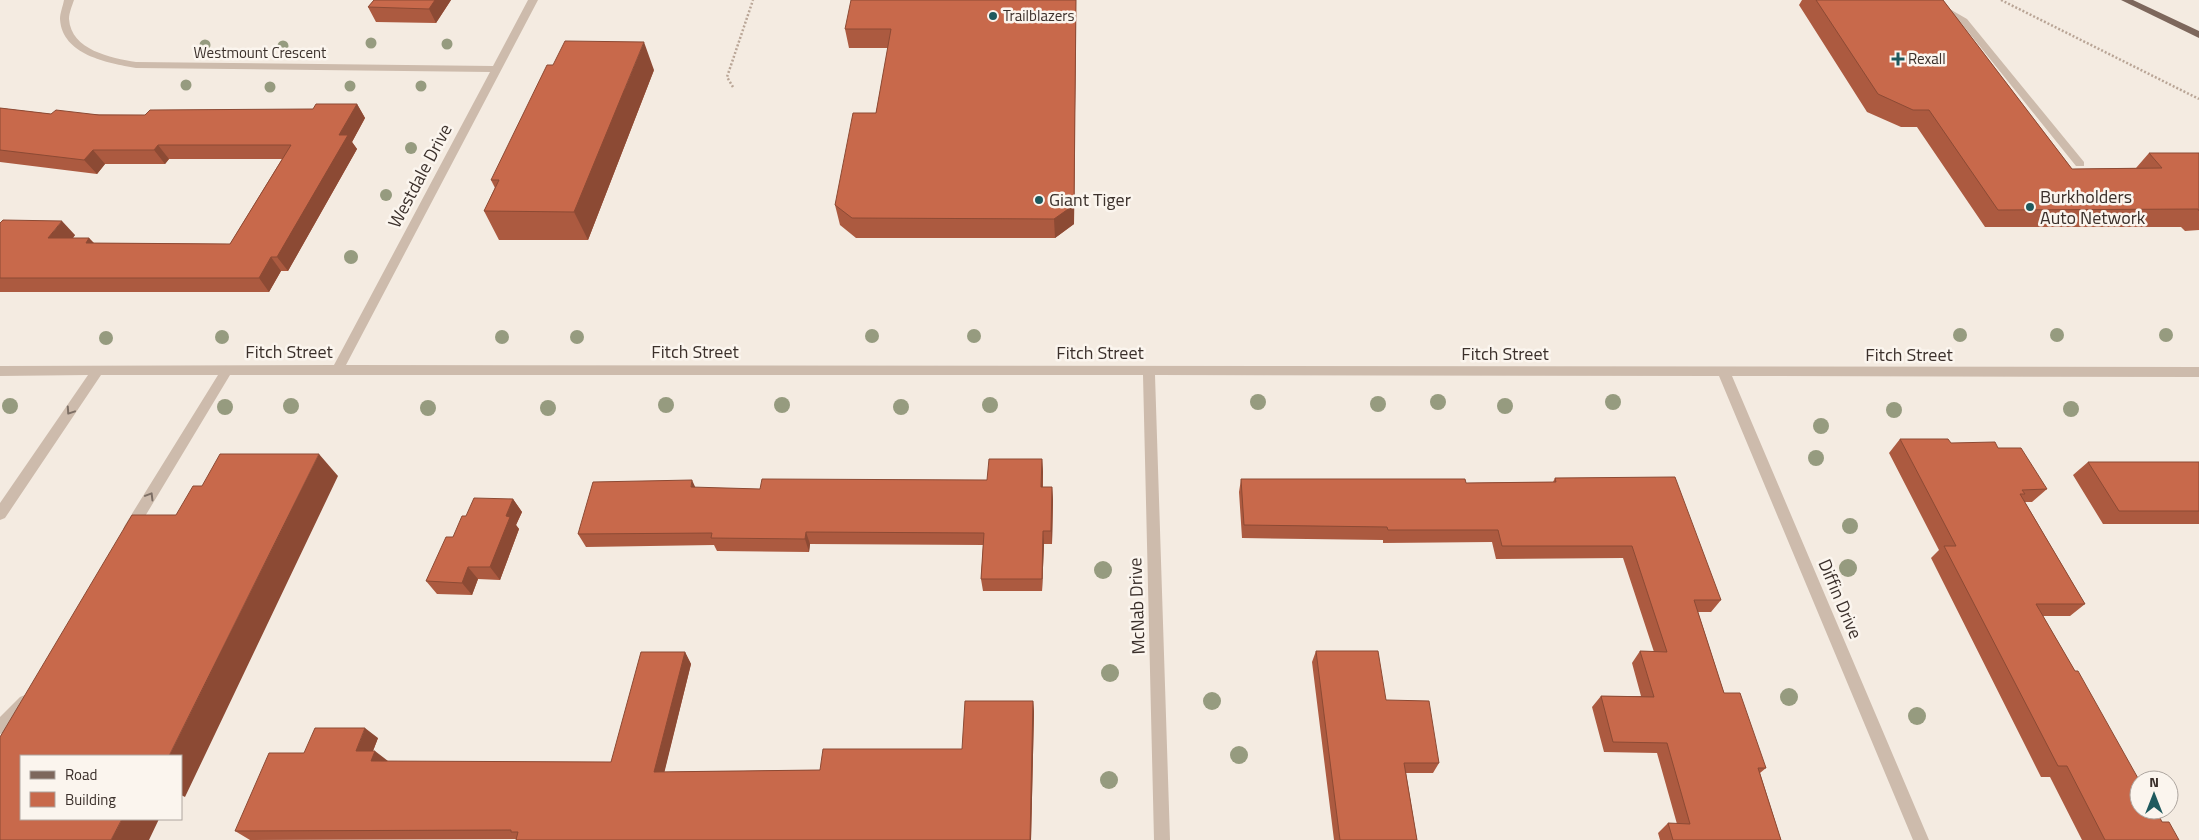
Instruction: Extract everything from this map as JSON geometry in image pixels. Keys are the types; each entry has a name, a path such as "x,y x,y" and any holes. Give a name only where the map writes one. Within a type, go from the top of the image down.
{"main road":[{"path":"2126,0 2199,35"}],"street":[{"name":"Westmount Crescent","path":"69,0 65,24 75,42 95,56 125,64 150,67 496,69"},
{"name":"Westdale Drive","path":"338,369 533,0"},
{"path":"1927,0 1964,21 2080,164"},
{"name":"Fitch Street","path":"0,371 338,369 2199,372"},
{"path":"0,514 98,370"},
{"path":"124,539 227,370"},
{"name":"McNab Drive","path":"1149,370 1162,840"},
{"name":"Diffin Drive","path":"1724,372 1920,840"},
{"path":"0,491 15,491"},
{"path":"0,727 24,704 34,687"}],"path":[{"path":"734,87 727,77 753,0"},
{"path":"2001,0 2199,99"}],"building":[{"path":"374,0 435,0 429,9 368,7"},
{"path":"851,0 1076,0 1074,205 1054,219 852,218 835,205 853,113 876,113 891,29 845,29"},
{"path":"1816,0 1943,0 2072,169 2162,168 2149,153 2199,153 2199,211 2198,209 1998,210 1929,110 1913,110 1878,94"},
{"path":"565,41 644,42 574,212 484,211 499,180 491,180 547,65 553,65"},
{"path":"316,104 357,104 339,135 348,135 277,257 271,257 259,278 0,278 0,223 3,220 62,221 48,238 89,238 86,243 230,244 291,145 158,145 154,150 93,150 84,160 0,150 0,108 51,114 56,110 99,115 145,115 150,110 313,109"},
{"path":"1900,439 1948,439 1951,443 1995,442 1998,448 2021,448 2047,489 2022,490 2025,494 2020,494 2085,604 2036,604 2075,671 2078,671 2133,770 2129,770 2129,820 2161,820 2162,822 2169,822 2179,840 2105,840 2067,766 2058,766 1944,546 1956,546"},
{"path":"220,454 319,454 169,755 20,755 20,820 121,820 111,840 0,840 0,737 132,515 176,515 193,486 202,486"},
{"path":"989,459 1042,459 1041,487 1052,487 1051,531 1043,531 1042,579 981,579 984,533 806,532 805,539 711,538 712,533 578,534 593,482 692,480 691,487 760,489 762,479 987,480"},
{"path":"2088,462 2199,462 2199,511 2119,511"},
{"path":"1675,477 1721,600 1694,600 1724,693 1740,693 1766,768 1758,768 1781,840 1673,840 1668,823 1690,824 1667,743 1613,742 1601,696 1654,697 1640,651 1667,652 1632,546 1502,546 1498,530 1388,530 1387,527 1244,525 1241,479 1465,479 1466,483 1556,482 1555,478"},
{"path":"474,498 513,499 506,516 510,517 490,567 468,567 462,583 426,581 446,537 453,537 462,516 466,516"},
{"path":"1316,651 1378,651 1386,700 1429,701 1439,763 1404,763 1417,840 1340,840"},
{"path":"641,652 685,652 654,772 820,770 823,749 962,749 965,701 1033,701 1030,840 516,840 518,832 511,832 511,830 235,831 269,753 304,753 315,728 365,728 356,751 375,751 371,761 611,762"}],"place":[{"name":"Trailblazers","path":"993,16"},
{"name":"Rexall","path":"1898,59"},
{"name":"Giant Tiger","path":"1039,200"},
{"name":"Burkholders Auto Network","path":"2030,207"}]}
